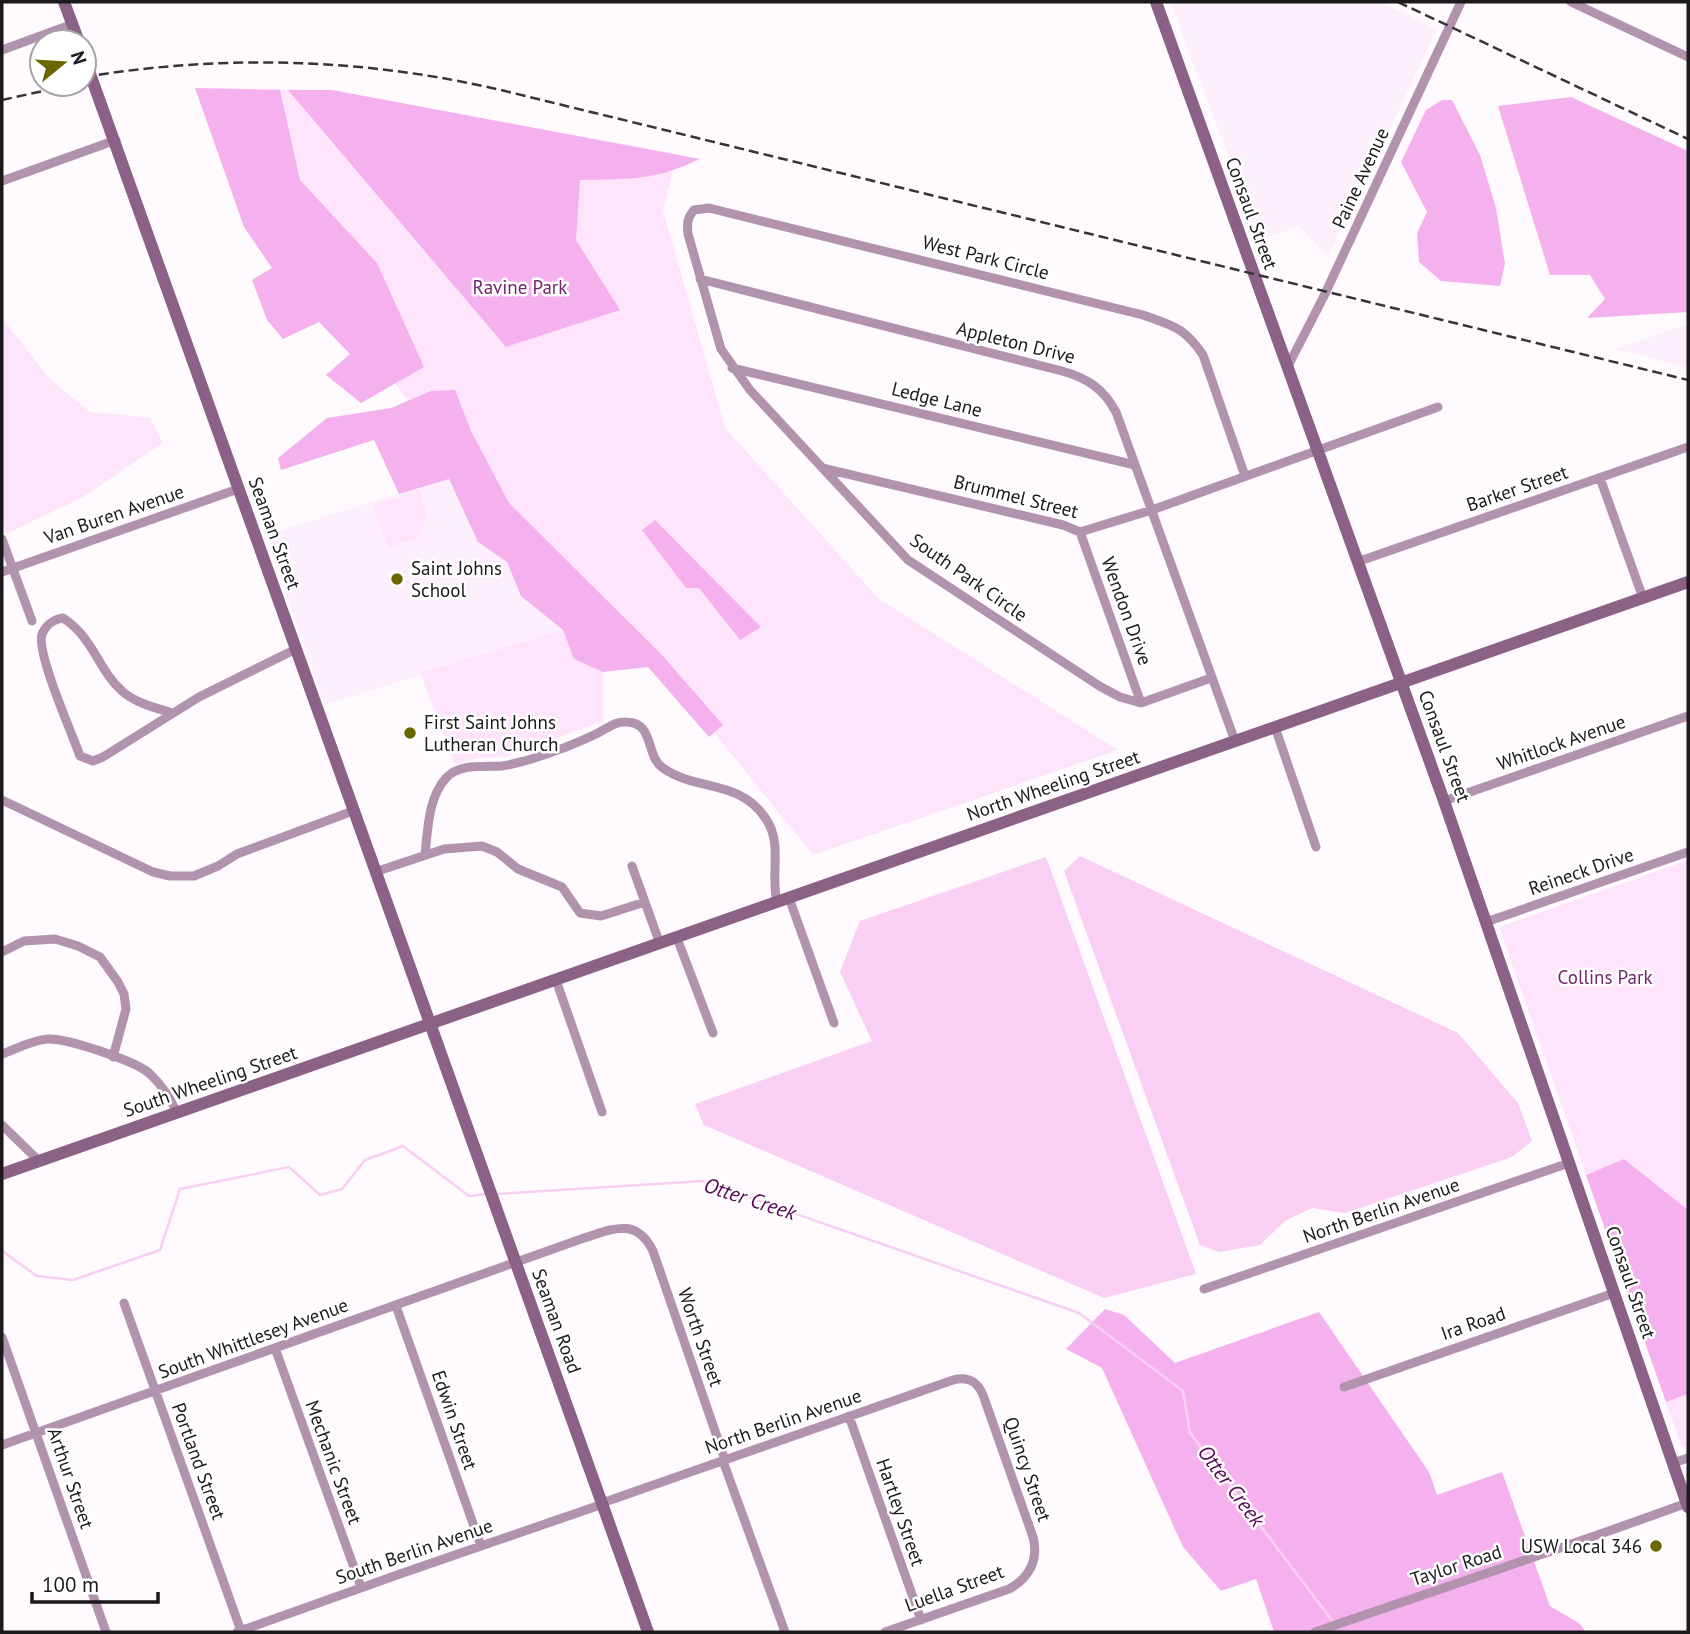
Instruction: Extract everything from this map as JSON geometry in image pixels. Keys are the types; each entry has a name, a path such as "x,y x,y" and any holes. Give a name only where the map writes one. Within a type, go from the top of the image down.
{"street":[{"path":"64,2 74,28"},
{"name":"Consaul Street","path":"1156,2 1402,683 1688,1505"},
{"name":"Paine Avenue","path":"1287,368 1324,296 1461,2"},
{"path":"1572,2 1688,57"},
{"path":"2,50 72,24"},
{"name":"Seaman Street","path":"98,93 430,1023"},
{"path":"2,181 116,140"},
{"name":"West Park Circle","path":"700,279 687,224 689,215 694,210 709,208 1143,315 1180,328 1203,355 1245,476"},
{"name":"South Park Circle","path":"700,279 721,349 732,368 908,560 1101,687 1120,697 1141,703"},
{"name":"Appleton Drive","path":"700,279 1062,371 1088,380 1101,390 1116,412 1235,741"},
{"name":"Ledge Lane","path":"732,368 1135,465"},
{"name":"Brummel Street","path":"822,468 1063,525 1080,532 1152,510 1438,407"},
{"name":"Barker Street","path":"1357,562 1688,447"},
{"path":"1600,478 1643,598"},
{"name":"Van Buren Avenue","path":"2,572 238,489"},
{"name":"Wendon Drive","path":"1080,532 1141,703"},
{"path":"2,539 32,621"},
{"name":"North Wheeling Street","path":"430,1023 1688,582"},
{"path":"173,713 131,699 120,690 78,628 63,618 50,623 43,634 43,655 82,758 93,761 173,713 296,649"},
{"path":"1141,703 1211,678"},
{"name":"Whitlock Avenue","path":"1444,802 1688,716"},
{"path":"425,854 430,811 440,785 449,775 479,765 500,766 529,759 599,733 618,722 641,726 648,735 651,754 662,768 688,779 734,791 753,803 766,818 774,832 774,885 783,900 834,1023"},
{"path":"1275,727 1316,847"},
{"path":"2,800 152,872 170,876 194,876 237,854 353,811"},
{"path":"375,872 444,849 482,846 497,852 518,869 562,887 580,913 601,916 645,902"},
{"name":"Reineck Drive","path":"1486,922 1688,852"},
{"path":"632,866 660,944"},
{"path":"677,938 713,1033"},
{"path":"2,952 24,941 54,939 78,946 100,957 118,982 124,994 126,1009 113,1057"},
{"path":"556,980 602,1112"},
{"name":"South Wheeling Street","path":"2,1174 430,1023"},
{"name":"Seaman Road","path":"430,1023 648,1632"},
{"path":"2,1055 38,1040 52,1039 87,1046 148,1072 169,1094 177,1113"},
{"path":"2,1125 39,1161"},
{"name":"North Berlin Avenue","path":"1204,1289 1569,1163"},
{"name":"South Whittlesey Avenue","path":"2,1445 607,1230 621,1228 636,1231"},
{"name":"Worth Street","path":"636,1231 653,1251 785,1632"},
{"name":"Ira Road","path":"1344,1387 1614,1293"},
{"name":"Portland Street","path":"124,1303 239,1632"},
{"name":"Edwin Street","path":"396,1306 481,1546"},
{"name":"Arthur Street","path":"2,1337 106,1632"},
{"name":"Mechanic Street","path":"275,1348 361,1587"},
{"name":"North Berlin Avenue","path":"602,1504 953,1380 964,1378 975,1382"},
{"name":"Quincy Street","path":"975,1382 983,1395 1033,1537 1035,1554 1030,1570"},
{"name":"Hartley Street","path":"849,1416 921,1620"},
{"path":"1673,1463 1688,1458"},
{"name":"South Berlin Avenue","path":"239,1632 602,1504"},
{"name":"Taylor Road","path":"1315,1632 1688,1505"},
{"name":"Luella Street","path":"885,1632 1009,1589 1021,1581 1030,1570"}],"shaded area":[{"path":"1170,2 1380,2 1437,30 1328,257 1299,226 1260,240"},
{"path":"1688,324 1688,368 1615,349"},
{"name":"Saint Johns School","path":"449,478 478,542 507,562 521,596 563,630 325,705 266,535"},
{"path":"1080,856 1458,1033 1518,1103 1532,1141 1512,1157 1345,1213 1312,1208 1285,1221 1260,1245 1219,1252 1200,1245 1064,871"},
{"path":"1046,857 1196,1274 1104,1298 704,1125 695,1104 872,1041 840,972 860,921"}],"green space":[{"name":"Ravine Park","path":"195,88 332,90 677,154 663,211 725,428 879,599 1118,750 813,855 666,673 471,479 252,204"},
{"path":"195,88 280,90 300,180 377,263 424,367 361,403 326,375 350,354 319,322 283,339 267,320 252,280 272,268 244,227"},
{"path":"288,90 332,90 700,159 655,175 628,179 580,180 576,240 620,310 506,347"},
{"path":"1571,97 1688,151 1688,312 1587,318 1605,299 1590,275 1550,275 1498,106"},
{"path":"1442,100 1452,100 1480,155 1496,208 1505,264 1500,286 1441,281 1419,262 1417,233 1427,212 1401,162 1426,110"},
{"path":"3,319 48,377 90,412 150,418 163,443 83,497 6,534 2,519"},
{"path":"455,390 471,431 509,503 662,655 723,725 709,737 648,667 603,672 574,659 563,630 521,596 507,562 478,542 449,479 399,494 374,440 281,470 278,458 327,418 391,408 431,391"},
{"path":"419,490 428,514 419,537 388,548 374,510 377,504"},
{"path":"655,520 761,627 740,640 699,588 686,588 642,530"},
{"path":"563,630 574,659 603,672 603,721 505,757 478,758 455,765 420,673"},
{"name":"Collins Park","path":"1688,860 1688,1446 1682,1448 1499,927"},
{"path":"1624,1159 1688,1210 1688,1394 1666,1402 1586,1175"},
{"path":"1105,1309 1124,1315 1175,1363 1319,1312 1429,1472 1437,1495 1502,1472 1550,1606 1580,1624 1586,1632 1274,1632 1256,1579 1221,1591 1183,1547 1102,1368 1066,1349"}],"waterway":[{"name":"Otter Creek","path":"2,1251 37,1276 73,1280 160,1250 180,1189 289,1167 320,1195 342,1189 365,1160 403,1146 469,1196 487,1194"},
{"name":"Otter Creek","path":"497,1194 702,1181 1079,1313 1183,1391 1190,1433 1334,1623"}],"railway":[{"path":"1398,2 1688,139"},
{"path":"98,75 190,65 295,63 348,66 453,80 1688,380"},
{"path":"2,100 28,94"}],"place":[{"name":"Saint Johns School","path":"397,579"},
{"name":"First Saint Johns Lutheran Church","path":"410,733"},
{"name":"USW Local 346","path":"1656,1546"}]}
